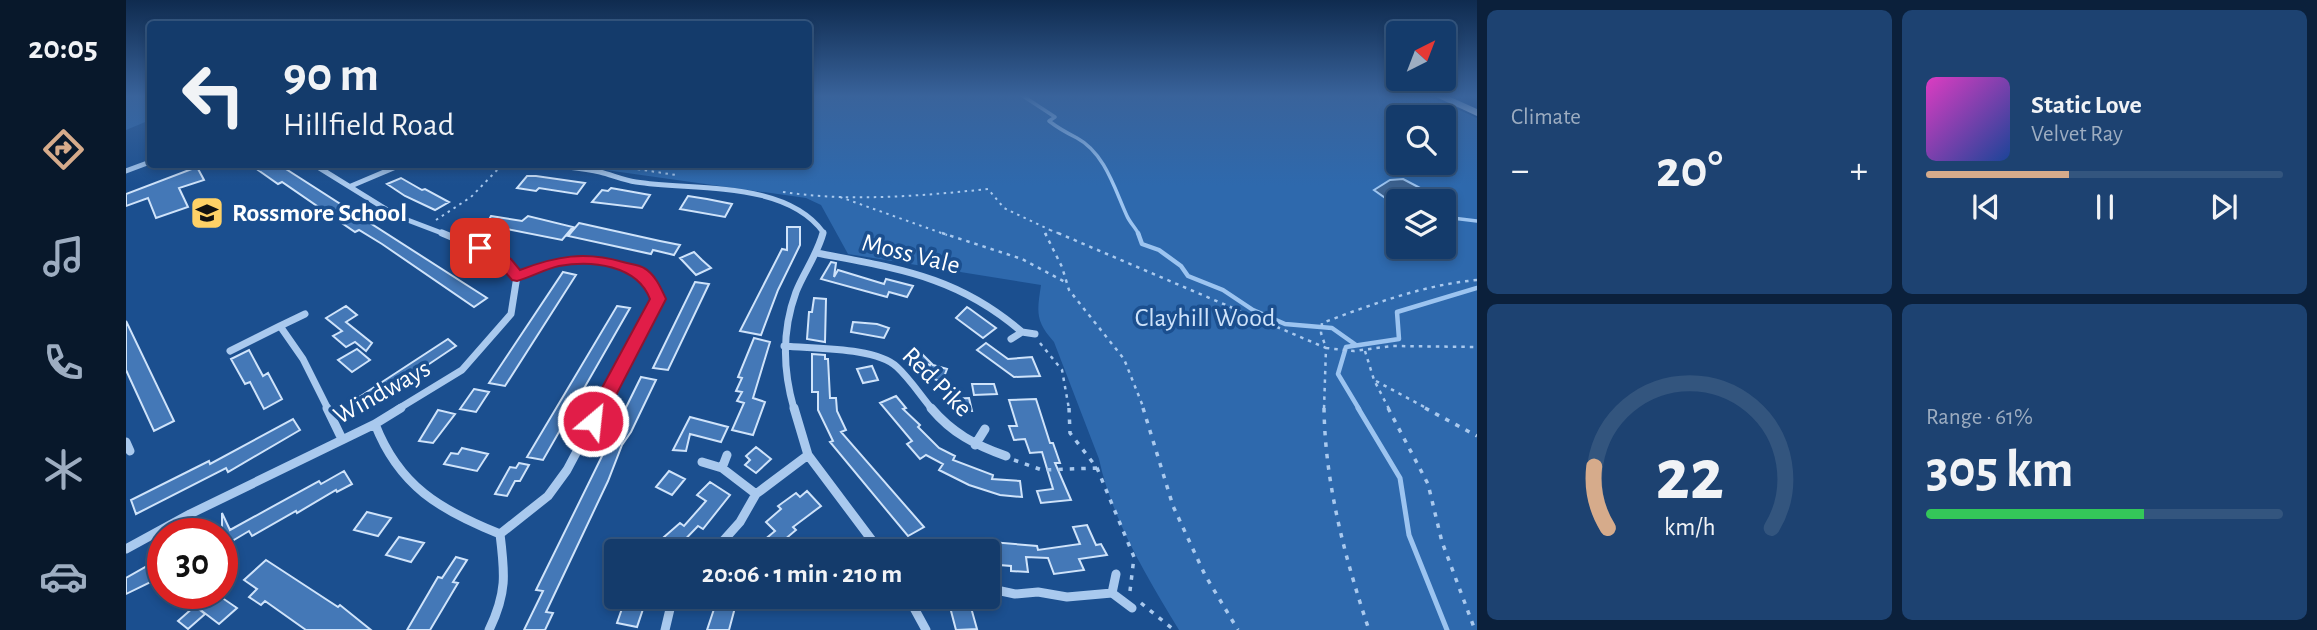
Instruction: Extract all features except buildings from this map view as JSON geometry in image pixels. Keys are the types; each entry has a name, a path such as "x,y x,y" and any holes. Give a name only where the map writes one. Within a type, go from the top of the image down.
{"street":[{"path":"126,171 147,163"},
{"path":"320,168 397,216 480,248 506,262 517,276 534,268 575,260 620,264 639,271 658,299 567,470 548,496 500,534"},
{"path":"351,186 394,168"},
{"path":"571,168 634,182 745,194 798,206 816,218 823,232 817,253 796,293 784,345 790,395 808,455 872,539"},
{"name":"Moss Vale","path":"817,253 938,279 985,300 1022,332"},
{"name":"Windways","path":"126,549 375,424 462,370 510,314 517,276"},
{"path":"230,351 305,314"},
{"path":"280,326 303,359 342,439"},
{"path":"1011,339 1022,332 1035,334"},
{"name":"Red Pike","path":"784,345 838,352 869,352 882,357 896,366 947,427 975,445 1006,456"},
{"path":"375,424 388,454 410,481 435,500 500,534"},
{"name":"Red Pike","path":"975,445 985,429"},
{"path":"722,468 727,455"},
{"path":"725,539 740,522 756,494 808,455"},
{"path":"702,462 722,468 756,494"},
{"path":"489,630 505,598 507,586 500,534"},
{"path":"1112,593 1116,574"},
{"path":"1000,591 1015,594 1038,592 1067,597 1112,593 1135,604"},
{"path":"665,630 670,609"},
{"path":"915,609 926,630"}],"path":[{"path":"425,227 471,197 499,168"},
{"path":"629,168 675,175"},
{"path":"781,191 807,195 916,196 988,189 1003,208 1050,230 1138,264 1226,307 1326,348 1365,351 1392,346 1477,347"},
{"path":"798,206 807,195"},
{"path":"833,195 993,251 1017,255 1039,265 1066,283 1124,359 1151,428 1173,506 1205,575 1238,630"},
{"path":"1050,230 1045,233 1046,238 1062,267 1066,283"},
{"path":"1369,630 1336,518 1324,418 1322,385 1326,348 1321,333 1322,323 1444,282 1477,280"},
{"path":"1035,334 1062,370 1068,394 1070,433 1097,468 1134,557 1129,593"},
{"path":"1365,351 1374,380 1428,484 1442,542 1475,630"},
{"path":"1374,380 1477,436"},
{"path":"1006,456 1042,470 1097,468"},
{"path":"1135,604 1174,630"}],"green space":[{"name":"Clayhill Wood","path":"812,125 1386,125 1386,175 1456,175 1456,125 1477,125 1477,630 1179,630 1143,569 1112,504 1099,459 1054,342 1040,322 1038,309 1041,285 848,254 821,205 806,198 591,168 812,168"}],"shaded area":[{"path":"1403,179 1422,189 1386,189 1386,198 1374,190 1390,180"}],"waterway":[{"path":"1055,125 1087,145 1102,162 1128,219 1138,234"},
{"path":"1456,218 1477,221"},
{"path":"1138,234 1142,244 1159,250 1181,266 1188,276 1223,290 1253,310 1285,324 1332,328 1356,345"},
{"path":"1359,409 1338,374 1346,347 1399,339 1397,312 1477,288"},
{"path":"1358,408 1400,478 1409,535 1447,630"}],"place":[{"name":"Rossmore School","path":"207,213"}],"route":[{"path":"480,248 506,262 517,276 554,262 603,261 639,271 652,285 658,299 593,421"}]}
